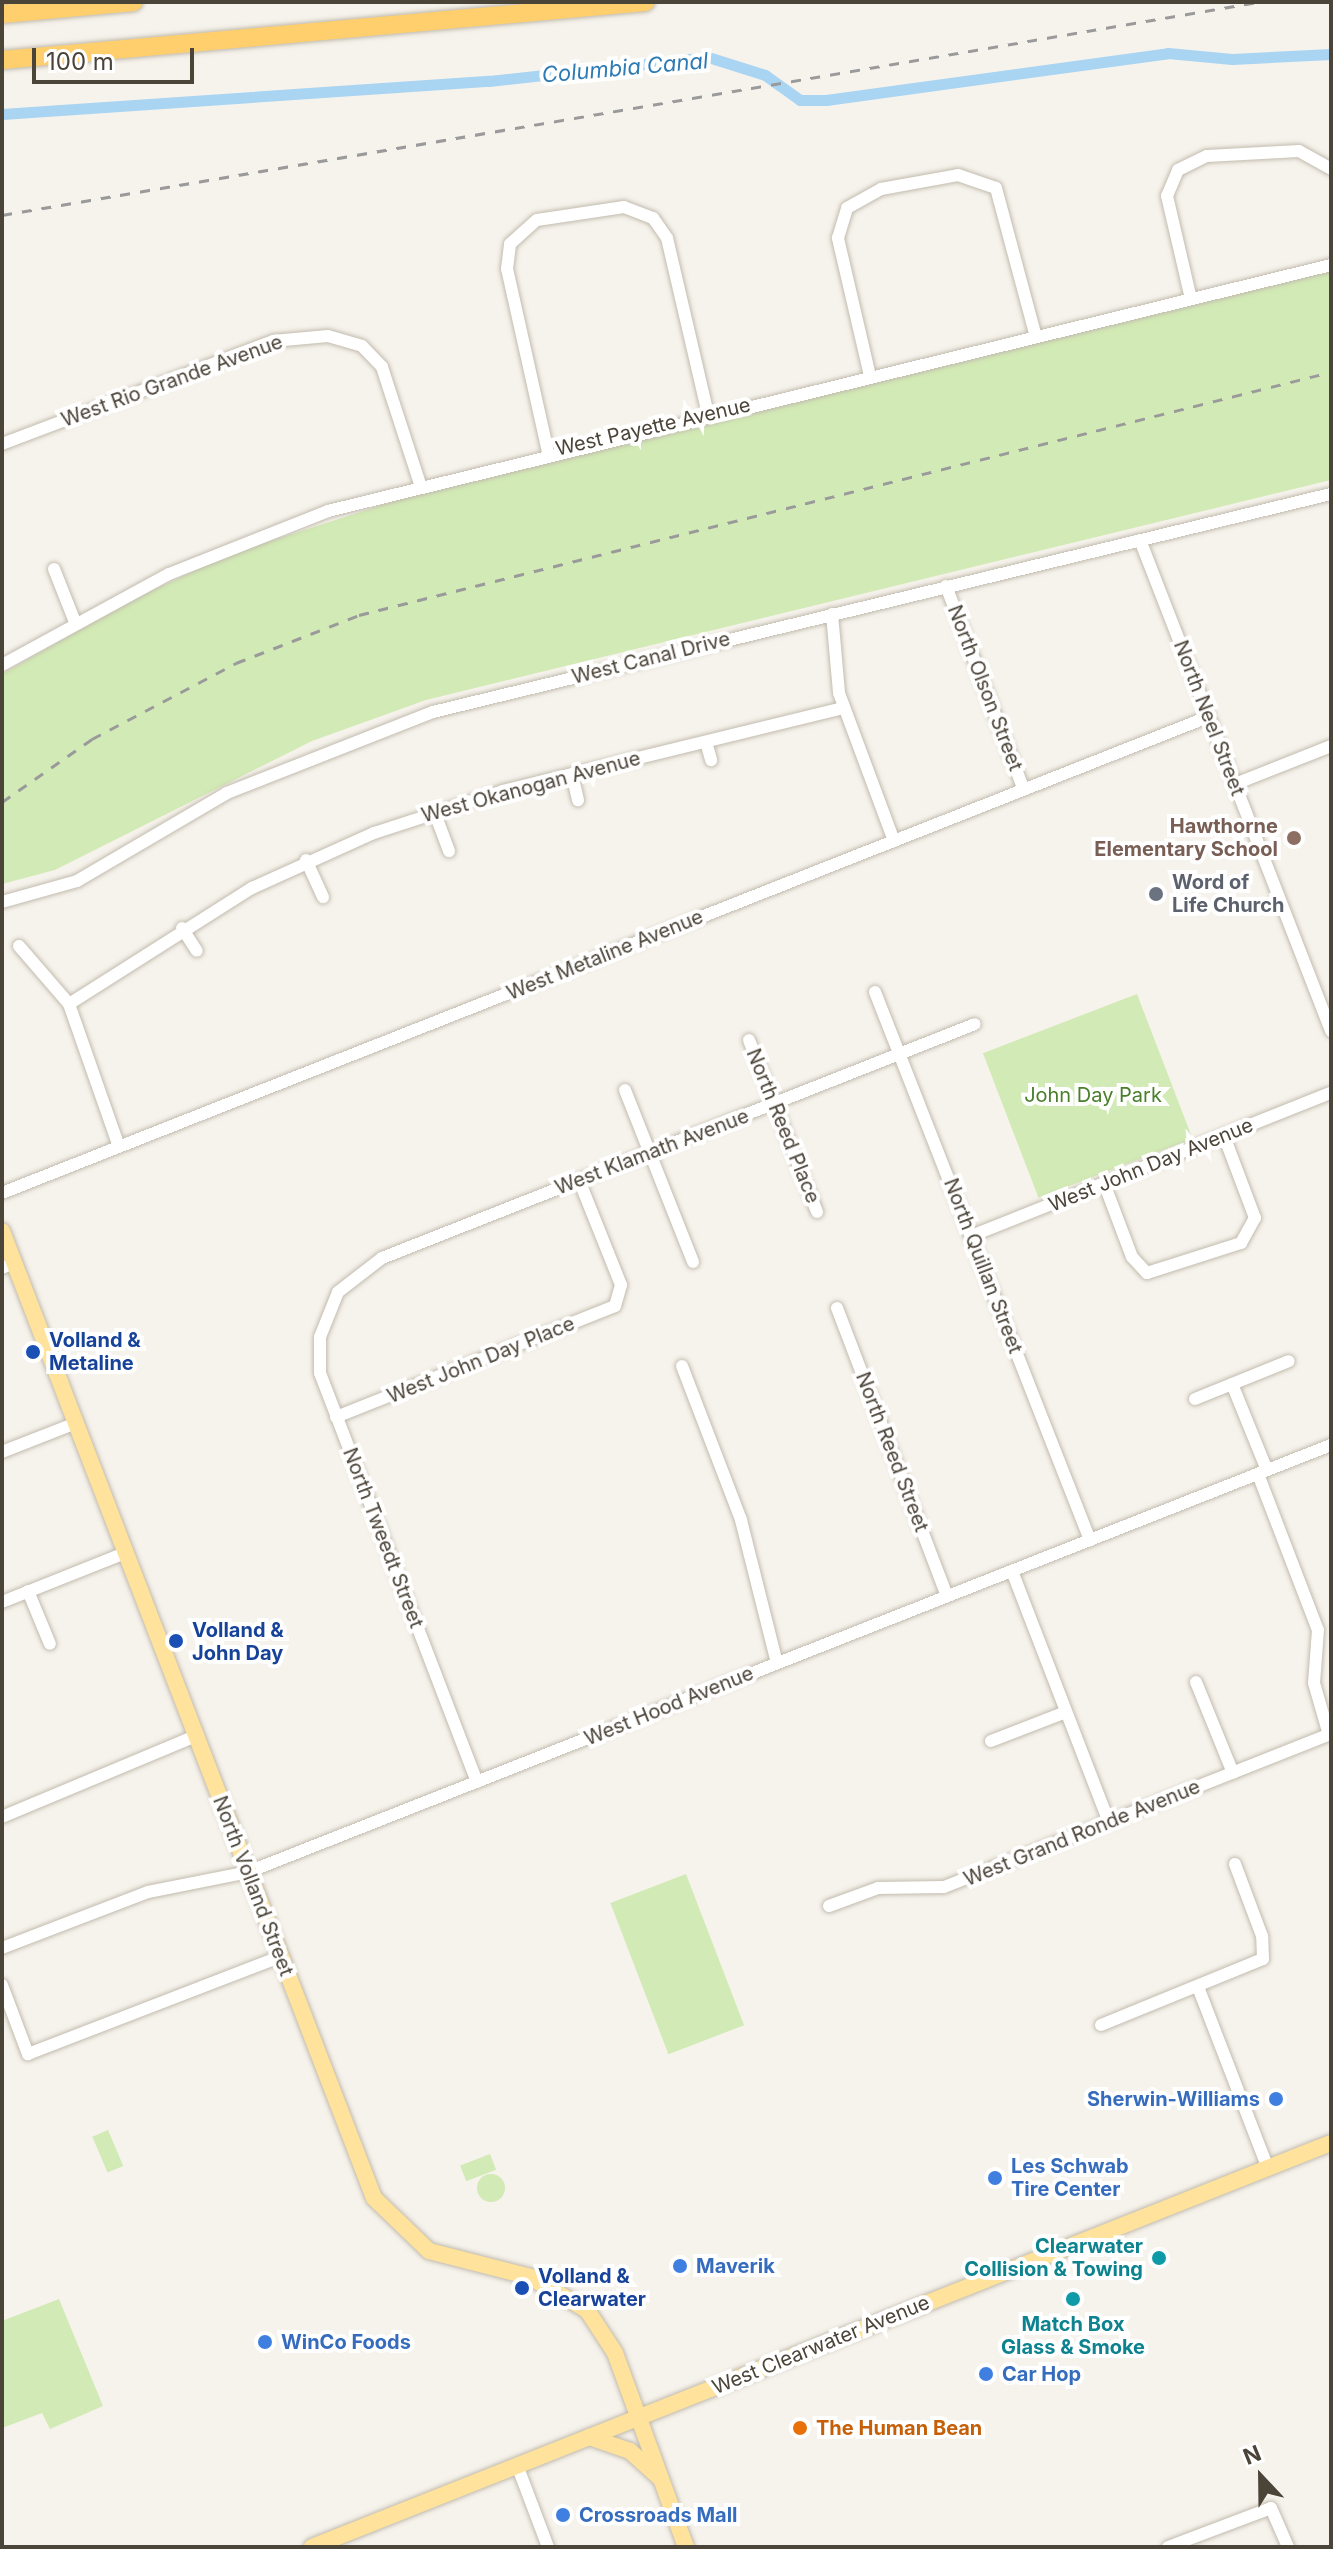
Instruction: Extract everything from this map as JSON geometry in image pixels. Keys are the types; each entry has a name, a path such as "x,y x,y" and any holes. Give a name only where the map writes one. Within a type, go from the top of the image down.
{"highway":[{"path":"2,14 133,2"},
{"path":"2,60 645,2"}],"main road":[{"name":"North Volland Street","path":"2,1231 8,1265 76,1423 280,1957 380,2207 429,2251 530,2277 587,2310 610,2342 686,2547"},
{"name":"West Clearwater Avenue","path":"312,2547 332,2543 517,2465 1331,2143"},
{"path":"589,2437 630,2451 664,2481"}],"street":[{"path":"1191,299 1167,196 1178,170 1207,156 1299,151 1331,169"},
{"path":"870,376 838,238 847,208 881,189 958,175 996,188 1036,337"},
{"path":"548,452 507,269 510,244 537,220 624,207 653,218 667,238 708,414"},
{"name":"West Payette Avenue","path":"2,665 75,622 247,541 420,484 1331,265"},
{"name":"West Rio Grande Avenue","path":"2,444 299,335 362,346 382,367 420,484"},
{"name":"West Canal Drive","path":"2,902 77,881 227,793 357,737 483,698 1331,494"},
{"name":"North Neel Street","path":"1140,540 1331,1031"},
{"path":"54,569 75,622"},
{"name":"North Olson Street","path":"946,586 1024,790"},
{"path":"832,614 844,708 894,841"},
{"name":"West Okanogan Avenue","path":"69,1004 182,928 306,860 434,811 844,708"},
{"name":"West Metaline Avenue","path":"2,1193 1208,717"},
{"path":"706,742 711,760"},
{"path":"1235,784 1331,746"},
{"path":"572,774 578,800"},
{"path":"434,811 449,851"},
{"path":"306,860 323,897"},
{"path":"182,928 197,951"},
{"path":"19,946 69,1004 119,1147"},
{"name":"North Quillan Street","path":"875,992 1090,1540"},
{"name":"West Klamath Avenue","path":"338,1292 382,1258 975,1024"},
{"name":"North Reed Place","path":"749,1040 817,1212"},
{"path":"625,1090 693,1262"},
{"name":"West John Day Avenue","path":"971,1236 1331,1093"},
{"path":"1104,1183 1132,1257 1147,1273 1226,1249 1247,1240 1255,1218 1224,1136"},
{"name":"West John Day Place","path":"336,1417 611,1309 621,1297 579,1180"},
{"name":"North Tweedt Street","path":"338,1292 318,1349 336,1417 477,1782"},
{"name":"North Reed Street","path":"837,1308 947,1596"},
{"path":"1195,1399 1289,1361"},
{"path":"682,1366 741,1520 777,1663"},
{"path":"1232,1384 1318,1630 1315,1696 1330,1734"},
{"path":"2,1452 76,1423"},
{"name":"West Hood Avenue","path":"2,1948 148,1892 248,1872 1331,1445"},
{"path":"2,1602 125,1553"},
{"path":"1012,1571 1109,1822"},
{"path":"28,1591 50,1644"},
{"path":"1196,1682 1233,1773"},
{"path":"991,1741 1066,1712"},
{"name":"West Grand Ronde Avenue","path":"829,1906 878,1888 944,1887 1330,1734"},
{"path":"2,1817 196,1736"},
{"path":"1101,2025 1198,1987 1266,1954 1235,1864"},
{"path":"2,1985 28,2054 280,1957"},
{"path":"1198,1987 1268,2168"},
{"path":"517,2465 548,2547"},
{"path":"1168,2547 1271,2508 1288,2547"}],"green space":[{"path":"1331,270 1331,480 426,700 312,741 55,870 2,884 2,674 134,599 230,554 444,485"},
{"name":"John Day Park","path":"1137,994 1193,1139 1039,1198 983,1053"},
{"path":"686,1874 744,2025 668,2054 610,1903"},
{"path":"108,2130 123,2166 108,2173 92,2137"},
{"path":"490,2154 496,2170 466,2181 460,2165"},
{"path":"491,2174 501,2178 505,2188 501,2198 491,2202 481,2198 477,2188 481,2178"},
{"path":"59,2299 103,2406 50,2429 42,2413 2,2428 2,2321"}],"waterway":[{"name":"Columbia Canal","path":"2,114 489,81 708,57 765,75 800,100 826,100 1168,53 1232,59 1331,54"}],"railway":[{"path":"2,215 1258,2"},
{"path":"2,802 92,739 236,663 359,615 1331,372"}],"place":[{"name":"Hawthorne Elementary School","path":"1294,838"},
{"name":"Word of Life Church","path":"1156,894"},
{"name":"Volland & Metaline","path":"33,1352"},
{"name":"Volland & John Day","path":"176,1641"},
{"name":"Sherwin-Williams","path":"1276,2099"},
{"name":"Les Schwab Tire Center","path":"995,2178"},
{"name":"Clearwater Collision & Towing","path":"1159,2258"},
{"name":"Maverik","path":"680,2266"},
{"name":"Volland & Clearwater","path":"522,2288"},
{"name":"Match Box Glass & Smoke","path":"1073,2299"},
{"name":"WinCo Foods","path":"265,2342"},
{"name":"Car Hop","path":"986,2374"},
{"name":"The Human Bean","path":"800,2428"},
{"name":"Crossroads Mall","path":"563,2515"}]}
